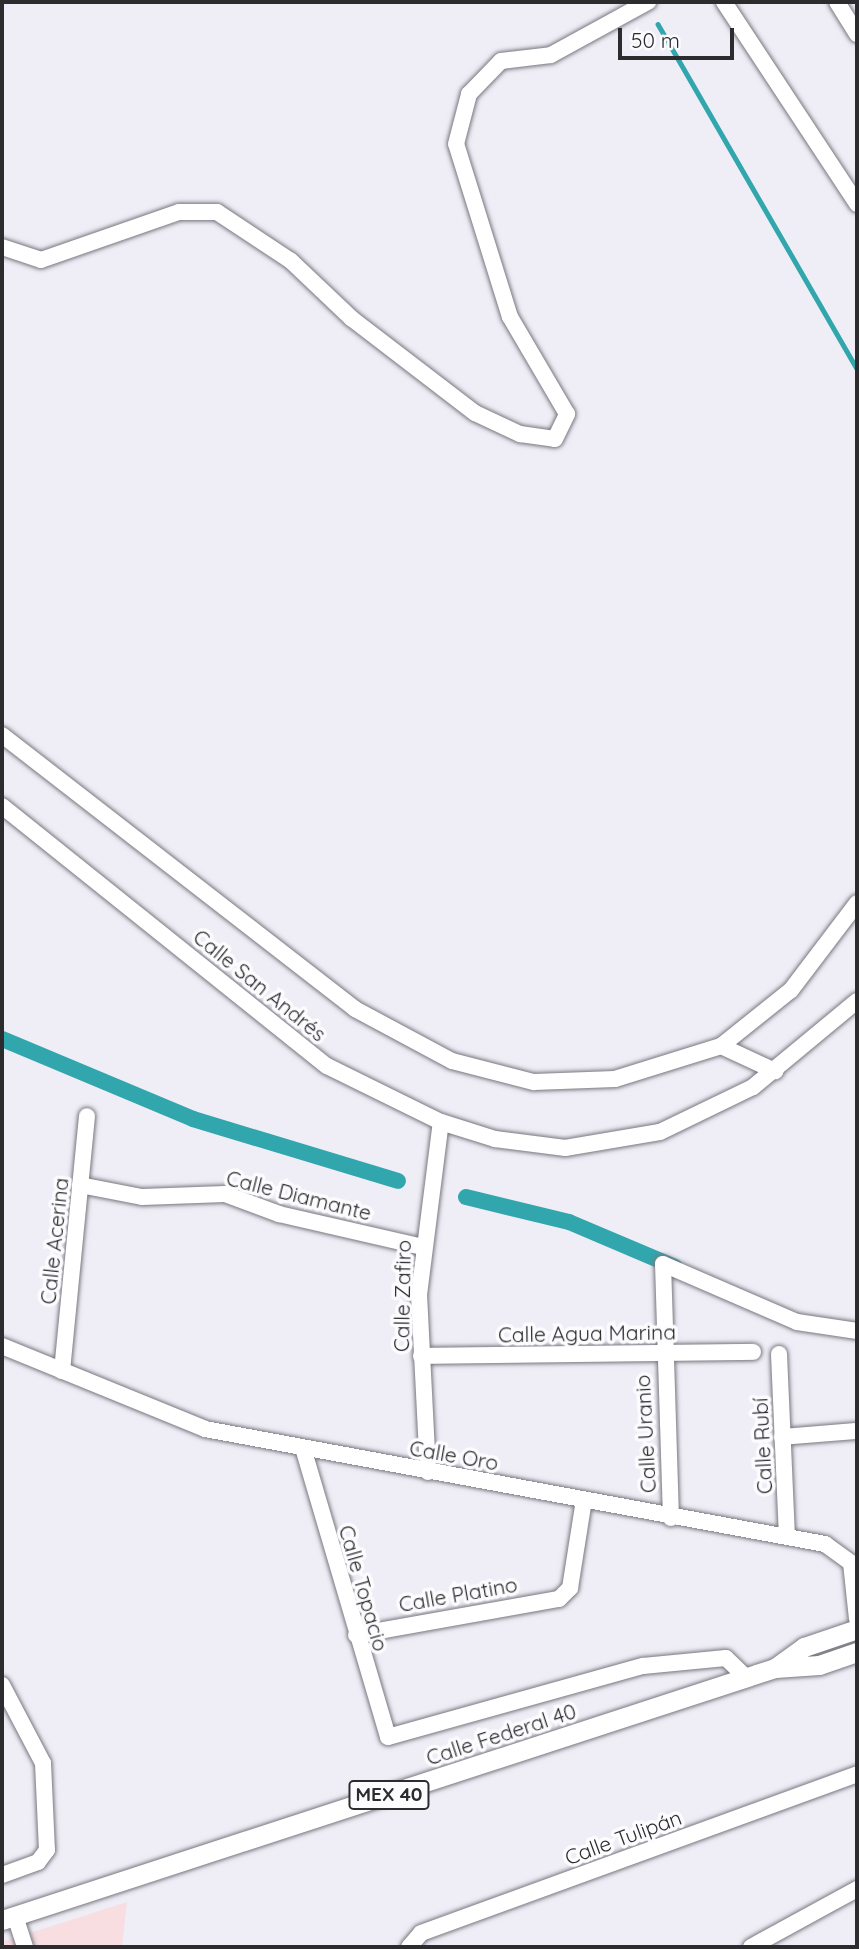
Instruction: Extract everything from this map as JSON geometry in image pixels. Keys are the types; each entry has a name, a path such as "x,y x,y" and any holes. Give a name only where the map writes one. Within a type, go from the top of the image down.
{"main road":[{"name":"Calle Federal 40","path":"775,1668 804,1647 857,1629"},
{"name":"Calle Federal 40","path":"8,1918 775,1668 819,1665 857,1652"}],"street":[{"path":"2,247 41,260 179,212 217,212 282,254 351,318 475,413 520,434 555,439 567,414 510,317 456,144 469,94 501,61 551,55 648,2"},
{"path":"724,2 857,204"},
{"path":"837,2 857,34"},
{"path":"2,735 327,989 416,1045 494,1073 580,1084 651,1072 721,1046 790,990 857,903"},
{"name":"Calle San Andrés","path":"2,806 282,1034 327,1066 441,1122 531,1146 625,1141 694,1118 775,1071 857,1001"},
{"path":"721,1046 775,1071"},
{"name":"Calle Acerina","path":"62,1371 87,1116"},
{"name":"Calle Zafiro","path":"428,1472 421,1356 423,1247 441,1122"},
{"name":"Calle Diamante","path":"80,1185 142,1197 225,1194 279,1214 423,1247"},
{"name":"Calle Uranio","path":"671,1518 661,1352 663,1264 797,1322 857,1332"},
{"name":"Calle Oro","path":"2,1346 205,1429 671,1518 787,1537 846,1555 857,1619"},
{"name":"Calle Agua Marina","path":"421,1356 753,1352"},
{"name":"Calle Rubí","path":"779,1353 787,1537"},
{"path":"782,1437 853,1431"},
{"name":"Calle Topacio","path":"303,1448 388,1737 643,1666 726,1658 747,1678"},
{"name":"Calle Platino","path":"356,1635 566,1594 584,1500"},
{"path":"2,1685 43,1763 43,1857 2,1875"},
{"name":"Calle Tulipán","path":"409,1947 421,1933 857,1774"},
{"path":"751,1947 857,1889"},
{"path":"8,1918 25,1947"}],"shaded area":[{"path":"127,1902 122,1947 2,1947 2,1942"}],"waterway":[{"path":"658,24 857,369"},
{"path":"2,1039 193,1119 398,1181"},
{"path":"466,1197 569,1222 675,1267"}]}
